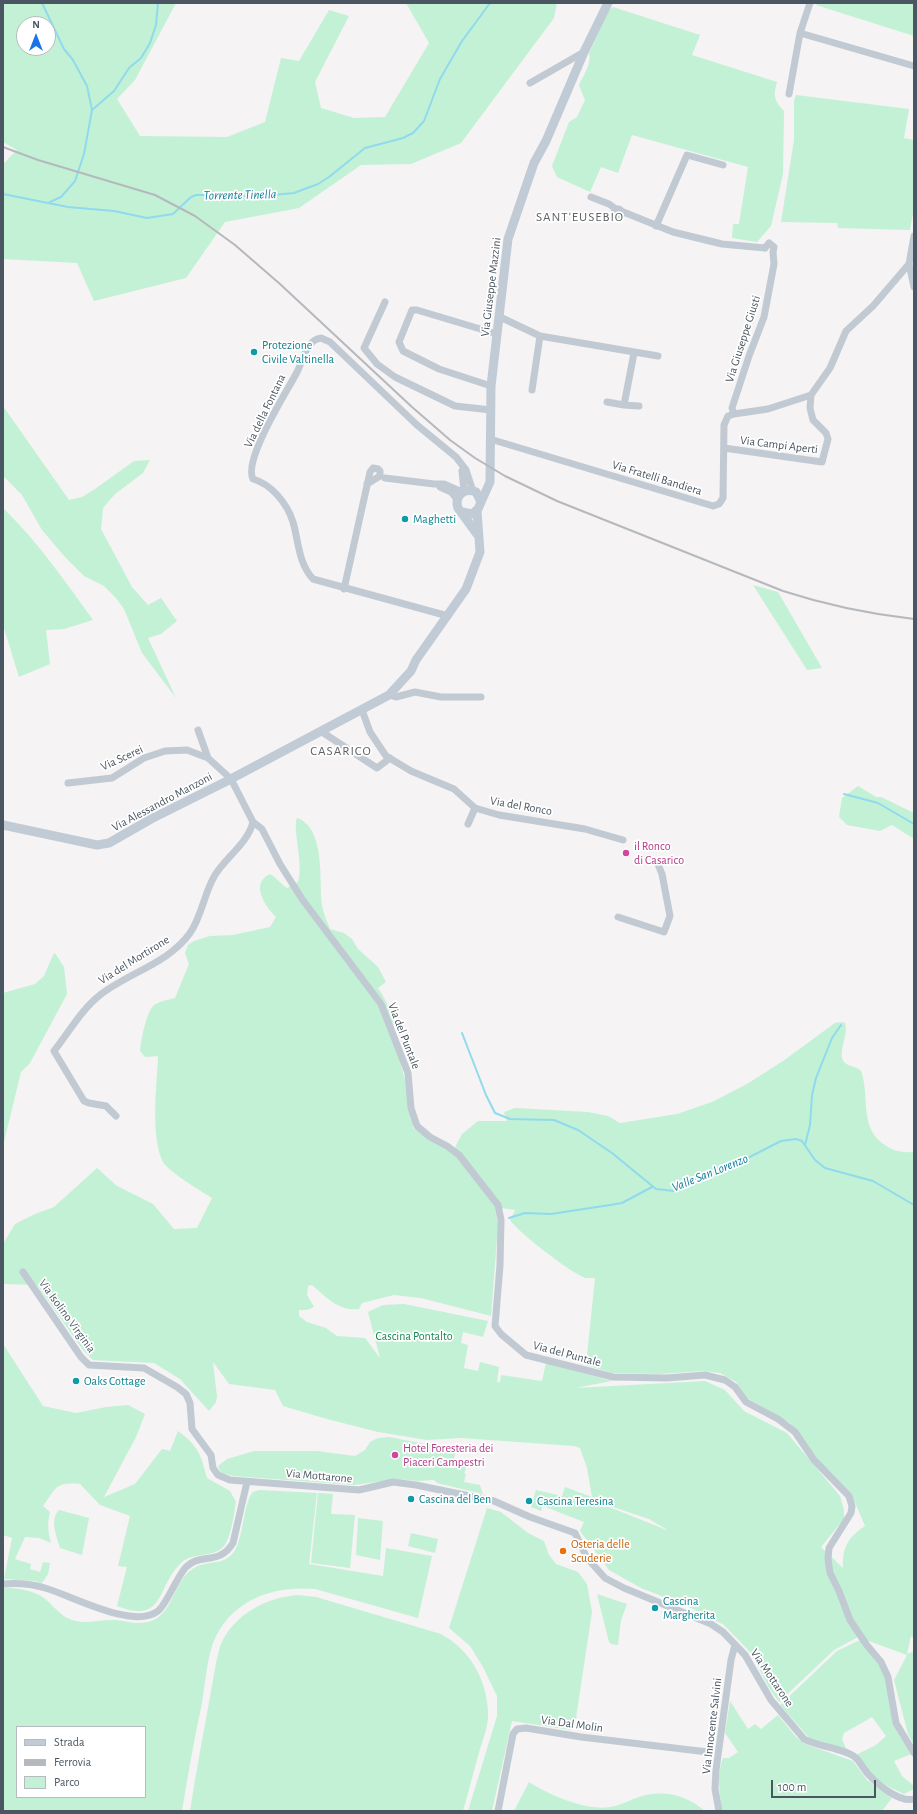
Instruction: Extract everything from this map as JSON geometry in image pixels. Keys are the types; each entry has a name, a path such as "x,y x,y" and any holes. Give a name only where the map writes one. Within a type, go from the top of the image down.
{"street":[{"name":"Via Giuseppe Mazzini","path":"479,507 489,485 491,386 500,317 502,278 508,239 534,163 558,113 584,52 608,3"},
{"path":"790,94 800,33 810,3"},
{"path":"800,33 914,66"},
{"path":"530,82 584,52"},
{"path":"656,226 686,155 723,165"},
{"name":"Via Giuseppe Giusti","path":"591,197 656,226 722,244 764,248 766,244 771,243 774,247 772,252 774,264 764,318 749,356 733,411"},
{"path":"914,236 909,264 914,287"},
{"path":"733,411 768,410 812,395 830,368 846,331 873,306 909,264"},
{"path":"385,302 364,348 377,364 395,377 455,406 491,410"},
{"path":"491,386 439,369 403,351 399,342 409,314 412,310 417,310 497,334"},
{"path":"500,317 540,336 658,356"},
{"path":"532,390 540,336"},
{"name":"Via della Fontana","path":"448,616 313,579 306,570 300,556 292,520 283,503 275,491 260,481 252,479 250,470 263,434 296,373 308,347 314,340 321,338 330,342 417,425 452,453 462,465 466,493"},
{"path":"624,405 634,353"},
{"name":"Via Campi Aperti","path":"724,448 822,462 828,439 826,434 812,420 810,408 812,395"},
{"path":"607,402 639,406"},
{"name":"Via Fratelli Bandiera","path":"490,439 713,506 719,504 723,498 725,419 733,411"},
{"path":"478,536 458,508 466,493 481,487 490,472"},
{"path":"385,478 448,485 466,493 479,495 479,507 468,514 462,512"},
{"path":"344,588 367,484"},
{"name":"Via Alessandro Manzoni","path":"3,825 97,845 109,843 151,819 232,779 390,695 411,671 416,660 466,589 478,561 480,548 478,536 479,507"},
{"path":"390,695 396,697 415,692 441,697 481,696"},
{"name":"Via del Ronco","path":"362,710 370,732 386,756 411,771 454,789 475,808 499,815 585,828 623,840"},
{"name":"Via Scerei","path":"198,730 208,758"},
{"path":"322,732 377,768 390,758"},
{"name":"Via Scerei","path":"68,783 112,778 144,758 165,751 187,750 208,758 232,779"},
{"path":"232,779 253,822"},
{"path":"468,824 475,808"},
{"name":"Via del Mortirone","path":"116,1116 106,1106 84,1101 54,1051 90,1004 122,980 172,952 190,934 206,893 215,875 248,835 253,822"},
{"name":"Via del Puntale","path":"253,822 262,828 280,864 302,899 381,1004 408,1074 411,1108 416,1126 421,1131 447,1146 459,1155 498,1205 501,1220 500,1264 495,1326 501,1334 526,1355 613,1377 667,1378 705,1375 725,1380 735,1387 746,1402 778,1419 795,1432 814,1460 849,1496 852,1506 848,1519 829,1548 828,1559 830,1573 839,1591 850,1620 866,1644 881,1662 888,1677 896,1724 914,1753"},
{"path":"618,917 664,932 670,916 662,874 657,862"},
{"name":"Via Isolino Virginia","path":"23,1272 86,1362 94,1365 144,1368 177,1387 186,1394 190,1403 192,1429 210,1455 218,1475 230,1480 247,1482"},
{"path":"3,1584 16,1583 45,1588 128,1617 137,1618 146,1616 159,1610 180,1574 188,1565 199,1560 220,1556 228,1551 232,1543 247,1482"},
{"name":"Via Mottarone","path":"247,1482 359,1490 394,1482 416,1484 494,1501 530,1517 575,1533 588,1558 605,1578 624,1588 711,1624 723,1632 744,1655 771,1700 804,1739 810,1743 833,1748 855,1757 870,1776 882,1787 901,1798 914,1799"},
{"name":"Via Innocente Salvini","path":"719,1811 715,1790 716,1770 735,1645"},
{"name":"Via Dal Molin","path":"498,1811 513,1734 517,1730 526,1728 708,1752"}],"green space":[{"path":"3,3 176,3 135,80 117,99 140,136 227,137 265,122 281,58 299,61 329,10 349,16 315,82 321,108 354,118 385,117 429,43 406,3 557,3 554,18 461,143 411,164 361,165 299,208 225,222 186,278 94,301 77,263 3,259 3,164 17,150 3,142"},
{"path":"818,3 914,3 914,36 816,5"},
{"path":"613,7 700,35 692,55 777,82 775,98 784,111 783,174 771,226 757,242 732,238 733,224 739,224 748,167 632,135 618,173 601,167 590,192 557,177 552,166 569,122 577,117 585,100 579,85 588,66 590,57 589,53 609,10"},
{"path":"796,95 909,109 904,138 914,140 914,208 910,230 838,228 837,223 781,222 794,140 794,101"},
{"path":"3,406 69,500 82,497 134,461 150,460 143,473 115,494 103,508 101,529 132,587 148,605 161,598 177,621 161,634 148,638 176,698 142,653 124,609 116,598 104,586 84,576 65,557 42,530 22,495 3,476"},
{"path":"3,508 28,534 93,620 64,629 46,630 50,664 19,677 3,625"},
{"path":"753,585 778,592 822,668 807,670"},
{"path":"858,786 876,797 881,797 914,813 914,839 892,825 880,831 847,825 839,817 842,798"},
{"name":"Cascina Pontalto","path":"297,818 306,824 313,833 317,844 322,905 330,929 344,933 352,939 358,949 378,967 386,982 378,988 388,1006 394,1025 401,1065 411,1103 413,1128 452,1153 462,1134 478,1121 507,1121 504,1112 515,1108 588,1112 608,1116 620,1123 677,1114 712,1102 747,1084 783,1061 835,1023 845,1023 846,1033 842,1048 842,1058 846,1064 861,1071 864,1080 866,1109 870,1128 882,1143 893,1150 901,1152 914,1152 914,1638 911,1636 907,1654 914,1651 914,1745 908,1734 894,1680 907,1655 858,1637 834,1650 779,1702 769,1688 751,1653 724,1625 687,1606 641,1588 609,1570 580,1531 584,1522 543,1506 541,1511 531,1507 536,1490 562,1496 565,1487 592,1497 587,1468 580,1448 574,1446 461,1438 427,1440 378,1432 283,1406 275,1390 229,1384 213,1362 217,1397 216,1402 209,1411 180,1379 154,1363 93,1360 83,1350 37,1285 3,1284 3,1244 15,1224 54,1207 97,1168 117,1186 153,1204 174,1229 197,1228 212,1198 178,1176 163,1162 159,1151 155,1125 158,1056 145,1057 140,1051 144,1027 154,1005 175,998 189,964 185,953 188,945 194,941 210,936 233,935 270,927 276,917 261,896 261,884 264,878 270,874 287,888 298,882 300,866 296,823","holes":["495,1207 515,1210 510,1220 523,1234 569,1269 586,1278 595,1278 586,1365 612,1373 661,1374 703,1371 720,1373 736,1382 745,1397 790,1423 823,1466 851,1493 865,1526 854,1534 847,1544 843,1568 821,1547 844,1519 844,1510 840,1496 787,1433 744,1411 725,1390 705,1381 575,1388 612,1381 546,1363 542,1381 501,1375 500,1382 497,1382 499,1367 480,1362 478,1371 464,1368 468,1345 461,1343 463,1332 483,1337 488,1321 404,1304 383,1305 368,1312 380,1358 365,1338 337,1336 326,1328 307,1322 299,1316 299,1310 307,1310 314,1307 307,1295 308,1286 312,1285 327,1298 345,1308 359,1309 362,1303 394,1295 421,1298 491,1316 498,1226","604,1505 649,1519 669,1531"]},
{"path":"55,953 64,967 67,994 30,1063 21,1072 3,1146 3,993 35,984 44,976"},
{"path":"3,1344 43,1406 76,1413 106,1407 128,1405 145,1414 136,1437 104,1497 135,1484 162,1449 170,1451 178,1431 190,1441 198,1451 207,1478 230,1491 236,1502 230,1531 224,1546 215,1552 192,1557 182,1562 173,1572 158,1600 152,1607 144,1611 133,1611 117,1606 127,1567 118,1566 130,1516 100,1505 80,1484 66,1484 57,1487 43,1506 50,1512 48,1528 51,1543 39,1538 25,1537 15,1559 31,1564 30,1569 40,1572 43,1562 50,1563 48,1574 42,1583 35,1581 4,1579 12,1538 3,1535"},
{"path":"389,1437 456,1450 454,1458 468,1462 464,1474 466,1474 464,1482 480,1485 483,1494 437,1483 434,1480 418,1481 398,1479 354,1485 233,1476 221,1473 218,1466 227,1459 254,1451 317,1451 355,1456 365,1450 370,1442 378,1438"},
{"path":"260,1490 317,1493 309,1564 383,1576 386,1548 432,1556 418,1618 315,1589 299,1588 284,1590 255,1598 230,1616 221,1628 213,1643 182,1811 3,1811 3,1588 13,1588 35,1593 47,1600 67,1618 79,1622 115,1620 139,1623 148,1622 157,1618 163,1613 181,1581 194,1568 200,1565 225,1560 230,1556 240,1538 246,1510 253,1492"},
{"path":"318,1493 333,1494 331,1514 355,1515 350,1568 311,1563"},
{"path":"487,1508 501,1512 528,1533 544,1541 549,1555 556,1564 578,1572 587,1584 592,1612 576,1718 571,1730 512,1721 492,1811 468,1811 497,1716 497,1696 483,1667 470,1646 449,1628"},
{"path":"59,1510 89,1518 82,1555 60,1548 54,1524 56,1514"},
{"path":"358,1518 383,1521 380,1560 356,1555"},
{"path":"411,1533 438,1539 435,1553 408,1546"},
{"path":"597,1594 627,1604 621,1620 618,1645 611,1644 609,1642"},
{"path":"297,1595 316,1597 441,1634 460,1648 475,1666 484,1687 487,1699 488,1720 463,1811 190,1811 216,1664 219,1649 224,1638 238,1621 255,1608 275,1599"},
{"path":"860,1640 881,1668 887,1680 894,1724 911,1754 894,1761 902,1776 914,1786 914,1789 904,1794 885,1785 871,1775 856,1755 876,1745 886,1736 872,1717 844,1733 842,1739 847,1751 810,1739 780,1705 837,1651"},
{"path":"730,1701 748,1729 755,1724 761,1729 778,1715 796,1737 805,1744 853,1761 867,1780 892,1798 882,1811 722,1811 719,1784 721,1764 723,1758 729,1758 738,1752 725,1733"},
{"path":"529,1782 557,1797 590,1807 600,1808 620,1805 645,1795 664,1794 681,1797 705,1811 514,1811"}],"waterway":[{"path":"42,3 64,49 73,60 87,86 92,110 84,154 75,181 61,197 50,202"},
{"path":"92,110 114,91 129,68 141,58 150,43 156,25 158,3"},
{"name":"Torrente Tinella","path":"3,194 68,207 114,211 147,218 173,214 191,197 196,195 238,195 251,197 294,193 318,184 365,148 403,138 413,133 424,121 440,79 462,41 490,3"},
{"path":"844,794 878,803 914,824"},
{"path":"805,1145 810,1125 812,1095 816,1078 832,1038 841,1025"},
{"name":"Valle San Lorenzo","path":"462,1033 486,1095 495,1113 510,1119 554,1120 578,1130 612,1153 656,1189 674,1191 703,1174 734,1165 781,1141 796,1139 802,1141 815,1160 825,1168 873,1181 914,1205"},
{"path":"509,1218 525,1213 551,1214 622,1203 652,1187"}],"railway":[{"path":"3,147 38,160 155,195 195,216 235,245 280,284 412,407 450,440 475,458 505,476 557,501 783,591 815,601 914,619"}],"place":[{"name":"Protezione Civile Valtinella","path":"254,352"},
{"name":"Maghetti","path":"405,519"},
{"name":"il Ronco di Casarico","path":"626,853"},
{"name":"Oaks Cottage","path":"76,1381"},
{"name":"Hotel Foresteria dei Piaceri Campestri","path":"395,1455"},
{"name":"Cascina del Ben","path":"411,1499"},
{"name":"Cascina Teresina","path":"529,1501"},
{"name":"Osteria delle Scuderie","path":"563,1551"},
{"name":"Cascina Margherita","path":"655,1608"}],"district":[{"name":"SANT'EUSEBIO","path":"580,217"},
{"name":"CASARICO","path":"341,751"}]}
